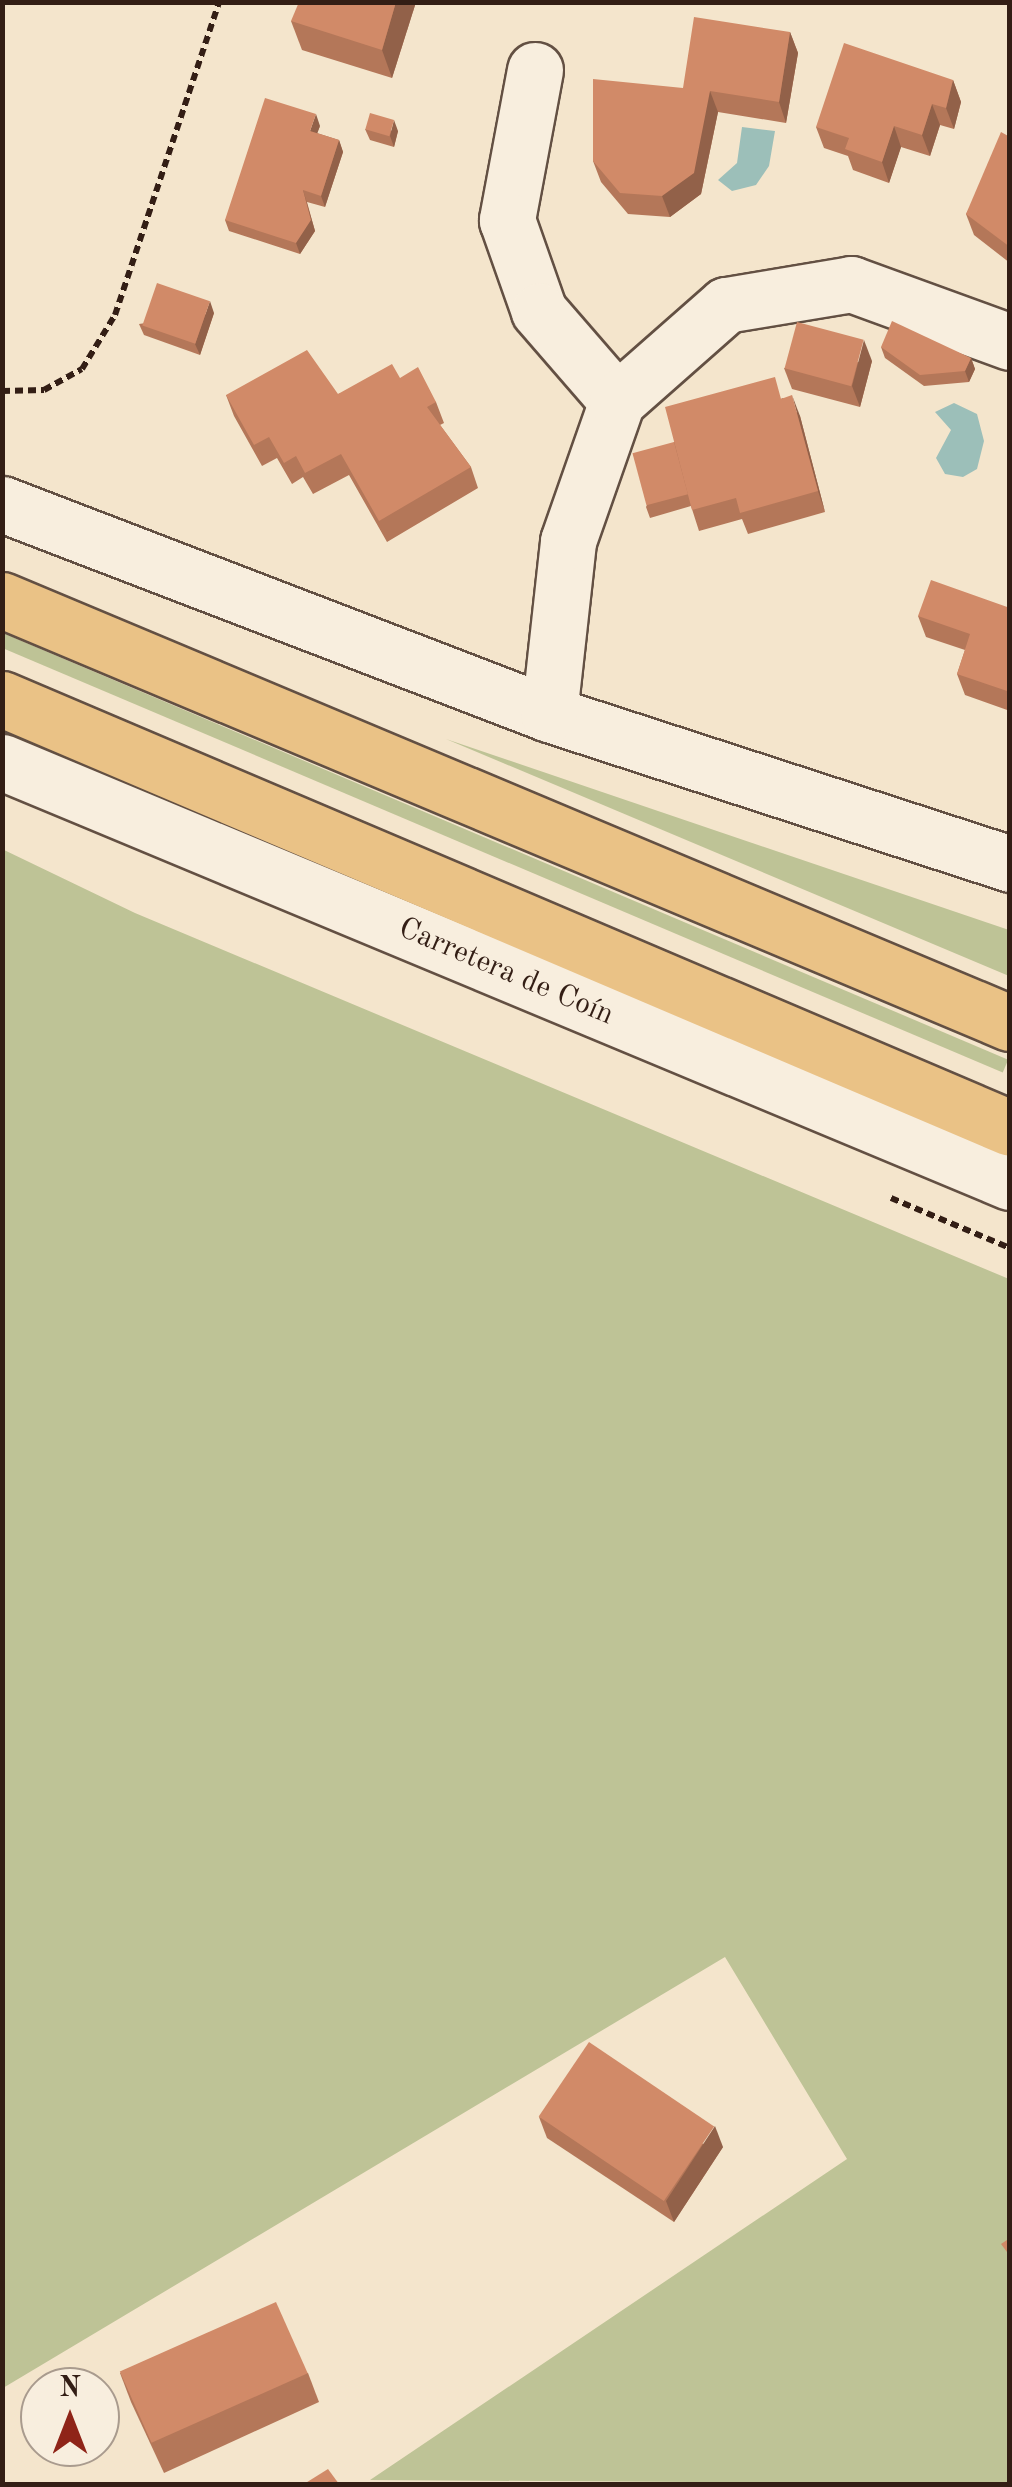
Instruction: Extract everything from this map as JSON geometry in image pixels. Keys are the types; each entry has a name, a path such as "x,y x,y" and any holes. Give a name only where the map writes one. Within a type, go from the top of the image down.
{"main road":[{"path":"2,600 1010,1022"},
{"path":"2,699 1010,1128"}],"street":[{"path":"535,70 507,220 539,311 617,402"},
{"path":"549,714 568,541 617,402 726,305 851,284 1010,342"},
{"path":"2,504 549,714 1010,864"},
{"name":"Carretera de Coín","path":"2,762 1010,1182"}],"path":[{"path":"2,391 44,390 82,369 115,315 218,2"}],"green space":[{"path":"3,633 1008,1060 1003,1073 2,648"},
{"path":"446,739 1009,930 1009,976"},
{"path":"2,849 135,913 1009,1279 1009,2484 370,2480 847,2159 725,1957 38,2367 20,2367 20,2378 3,2388"}],"water":[{"path":"742,127 775,131 769,166 756,185 732,191 718,180 737,163"},
{"path":"954,403 977,414 984,441 977,469 963,477 945,474 936,458 951,430 935,412"}],"building":[{"path":"299,2 396,2 382,50 291,21"},
{"path":"694,17 790,32 779,102 710,91 694,173 662,196 620,193 593,161 593,79 683,88"},
{"path":"844,43 953,80 946,108 932,104 922,135 894,126 882,162 845,149 849,138 816,127"},
{"path":"265,98 316,114 310,131 339,140 321,196 303,190 311,220 296,243 225,220"},
{"path":"370,113 394,120 389,136 365,129"},
{"path":"1001,132 1010,137 1010,247 966,214"},
{"path":"157,283 210,301 195,344 142,326"},
{"path":"892,321 971,358 965,371 920,375 881,347"},
{"path":"797,322 864,340 851,386 785,368"},
{"path":"307,350 338,394 392,364 400,378 418,367 436,402 427,407 471,467 379,521 341,454 305,473 296,456 284,463 269,437 254,445 226,395"},
{"path":"775,377 781,399 792,395 818,491 740,513 736,498 692,510 665,407"},
{"path":"674,442 688,494 646,505 632,453"},
{"path":"931,580 1010,608 1010,692 957,674 970,634 918,616"},
{"path":"589,2042 714,2126 664,2201 539,2117"},
{"path":"1010,2238 1010,2256 1001,2244"},
{"path":"276,2302 308,2373 152,2443 120,2371"},
{"path":"328,2469 339,2484 304,2484"}]}
